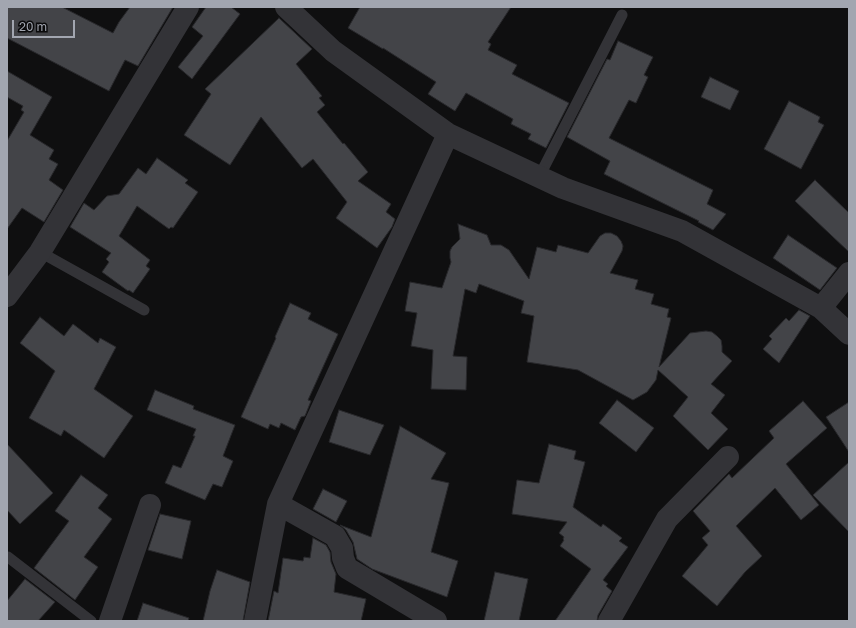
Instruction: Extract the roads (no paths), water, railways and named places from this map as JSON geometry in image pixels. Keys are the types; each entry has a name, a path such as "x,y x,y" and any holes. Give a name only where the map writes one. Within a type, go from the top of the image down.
{"street":[{"path":"7,296 40,252 188,7"},
{"path":"286,7 333,51 448,134 563,188 682,232 821,308 849,334"},
{"path":"256,621 278,504 448,134"},
{"path":"821,308 849,273"},
{"path":"609,621 667,519 728,457"},
{"path":"278,504 335,536 342,548 343,558 347,568 436,621"},
{"path":"110,621 150,505"}],"lane":[{"path":"539,177 622,15"},
{"path":"40,252 144,310"},
{"path":"8,557 91,621"}]}
